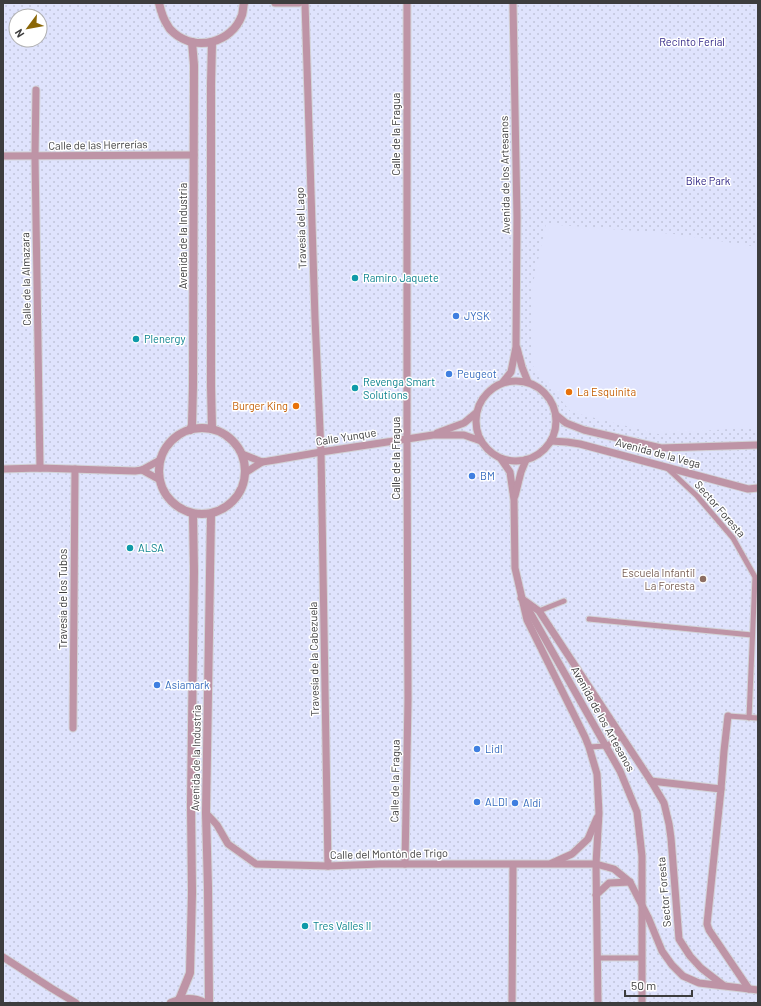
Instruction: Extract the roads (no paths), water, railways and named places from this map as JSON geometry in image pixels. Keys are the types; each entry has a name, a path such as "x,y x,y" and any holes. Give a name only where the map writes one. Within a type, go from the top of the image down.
{"street":[{"path":"159,3 161,15 168,28 179,37 192,42 202,43 212,42 225,37 235,27 242,15 244,3"},
{"path":"275,3 299,3"},
{"name":"Travesía del Lago","path":"305,3 321,452"},
{"name":"Calle de la Fragua","path":"404,864 408,700 407,3"},
{"name":"Avenida de los Artesanos","path":"503,382 511,372 516,347 517,217 513,3"},
{"name":"Avenida de la Industria","path":"190,430 192,426 193,386 194,65 192,42"},
{"path":"212,42 212,429"},
{"name":"Calle de la Almazara","path":"36,90 35,157 40,468"},
{"name":"Calle de las Herrerías","path":"3,156 194,155"},
{"name":"Avenida de los Artesanos","path":"516,347 528,382"},
{"path":"511,380 528,382 538,387 547,395 553,404 556,415 556,428 551,441 545,450 536,456 526,460 513,461 501,459 489,452 481,441 475,422 476,413 486,394 494,387 511,380"},
{"name":"Calle Yunque","path":"433,435 464,422 476,413"},
{"name":"Avenida de la Vega","path":"556,415 566,423 584,430 661,448 758,445"},
{"path":"201,428 212,429 224,434 234,443 242,454 245,463 243,487 235,499 225,508 212,514 193,514 172,502 164,492 160,480 160,460 166,447 177,436 190,430 201,428"},
{"name":"Calle Yunque","path":"245,473 262,462 433,435 464,435 481,441"},
{"name":"Avenida de la Vega","path":"551,441 580,444 748,489 758,488"},
{"name":"Travesía de la Cabezuela","path":"321,452 328,866"},
{"path":"242,454 262,462"},
{"name":"Avenida de los Artesanos","path":"501,459 510,472 514,500 515,568 527,620 552,668 589,748 597,774 599,812 596,864 598,1003"},
{"path":"3,469 40,468 135,471 142,470 160,460"},
{"name":"Avenida de los Artesanos","path":"514,500 521,472 526,460"},
{"name":"Sector Foresta","path":"665,466 697,496 733,538 755,577 756,597 752,635 749,718"},
{"name":"Travesía de los Tubos","path":"73,728 75,469"},
{"path":"142,470 160,480"},
{"name":"Avenida de la Industria","path":"175,1001 190,972 192,900 191,805 194,571 193,514"},
{"name":"Avenida de la Industria","path":"209,1003 206,813 212,514"},
{"name":"Avenida de los Artesanos","path":"521,598 620,771 637,812 642,856 642,1003"},
{"name":"Sector Foresta","path":"521,598 539,611 622,736 664,803 669,824 679,939 690,956 701,968 724,986"},
{"path":"539,611 564,601"},
{"path":"590,619 752,635"},
{"path":"749,989 709,930 707,924 728,716 758,718"},
{"path":"589,748 606,746 622,736"},
{"path":"651,781 721,789"},
{"path":"550,864 572,854 588,839 599,812"},
{"name":"Calle del Montón de Trigo","path":"206,813 217,825 228,844 256,864 328,866 404,864 596,864 614,869 630,882"},
{"path":"512,1003 513,865"},
{"path":"596,895 609,883 630,882 642,903 662,951 672,965 683,976 699,983 758,990"},
{"path":"3,957 76,1003"},
{"path":"598,958 642,958"},
{"path":"175,1001 189,998 205,1003"}],"place":[{"name":"Ramiro Jaquete","path":"355,278"},
{"name":"JYSK","path":"456,316"},
{"name":"Plenergy","path":"136,339"},
{"name":"Peugeot","path":"449,374"},
{"name":"Revenga Smart Solutions","path":"355,388"},
{"name":"La Esquinita","path":"569,392"},
{"name":"Burger King","path":"296,406"},
{"name":"BM","path":"472,476"},
{"name":"ALSA","path":"130,548"},
{"name":"Escuela Infantil La Foresta","path":"703,579"},
{"name":"Asiamark","path":"157,685"},
{"name":"Lidl","path":"477,749"},
{"name":"ALDI","path":"477,802"},
{"name":"Aldi","path":"515,803"},
{"name":"Tres Valles II","path":"305,926"}],"park label":[{"name":"Recinto Ferial","path":"692,42"},
{"name":"Bike Park","path":"708,181"}]}
